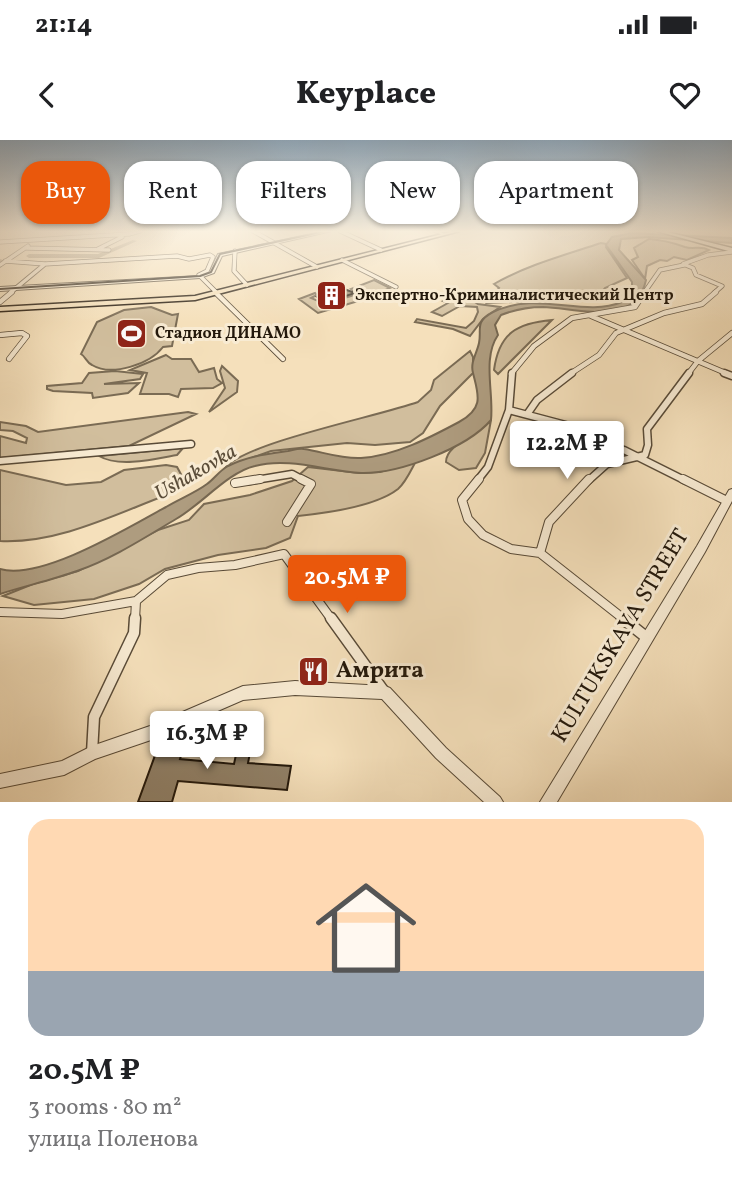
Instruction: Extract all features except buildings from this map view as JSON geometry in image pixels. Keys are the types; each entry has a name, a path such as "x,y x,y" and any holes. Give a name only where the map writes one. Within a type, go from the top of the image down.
{"main road":[{"path":"0,309 187,299 335,262"}],"street":[{"path":"36,262 45,264 89,262"},
{"path":"200,276 207,271 210,262"},
{"path":"0,288 200,276 210,274 216,262"},
{"path":"234,262 234,271 247,285"},
{"path":"308,262 317,267"},
{"path":"346,262 396,287"},
{"path":"646,637 540,553 531,554 503,547 467,520 463,499 488,467 509,410 511,374 534,346 566,321 635,307 660,270 691,262"},
{"path":"0,302 45,264"},
{"path":"528,413 537,400 588,360 599,355 611,337 664,313 702,304 719,291 722,286 720,284 696,275 693,268 684,265"},
{"path":"200,276 283,359"},
{"path":"590,316 732,376"},
{"path":"0,335 22,333 27,336 9,359"},
{"path":"540,553 549,522 596,472 607,464 645,454 648,445 647,429 698,361 732,333"},
{"path":"509,410 577,428 596,441 730,497"},
{"path":"0,461 191,444"},
{"path":"235,483 292,474 311,484 287,522"},
{"name":"KULTUKSKAYA STREET","path":"548,802 730,497"},
{"path":"0,612 62,614 136,601 167,575 198,568 235,565 284,554 384,693 441,753 495,802"},
{"path":"92,753 94,717 134,633 136,601"},
{"path":"0,781 64,768 92,753 151,733 243,693 295,688 384,693"}],"shaded area":[{"path":"544,262 616,262 627,278 587,299 487,303 499,288 494,284"},
{"name":"Ushakovka","path":"618,262 630,262 646,280 640,295 630,305 618,310 588,312 538,307 501,315 495,325 498,335 491,354 491,420 466,440 449,449 413,464 377,472 348,472 281,463 245,469 185,513 115,554 77,571 0,594 0,569 17,571 38,567 84,550 197,490 235,463 300,449 361,458 387,454 437,434 467,417 476,406 478,394 472,365 483,319 493,312 527,303 607,306 622,302 632,289 632,282"},
{"path":"633,262 656,262 647,266 645,279"},
{"path":"374,280 390,288 365,299 318,313 299,299 315,293 317,295 311,298 325,304 358,294 351,289"},
{"path":"459,292 478,304 500,307 483,319 470,336 453,329 415,322 417,319 466,328 474,321 477,307 460,306 442,316 432,312 448,303 443,301"},
{"name":"Стадион ДИНАМО","path":"151,307 172,315 178,314 172,346 163,347 149,359 130,367 110,370 90,364 81,354 97,322 124,310"},
{"path":"552,320 498,374 494,370 500,347 512,332 529,324"},
{"path":"470,351 473,357 473,373 440,406 423,433 410,442 375,445 347,443 271,451 226,467 260,448 286,439 418,402 431,390 434,380"},
{"path":"166,355 172,359 191,359 199,372 214,368 217,379 222,383 213,388 181,389 178,397 169,394 140,394 147,373 130,370"},
{"path":"222,366 238,381 237,392 209,412 225,388 220,371"},
{"path":"115,371 143,374 140,379 104,384 139,383 128,393 93,398 92,393 47,389 47,386 82,383 89,373"},
{"path":"188,412 196,414 129,446 0,458 0,436 26,443 27,438 13,431 0,430 0,422 26,426 38,432"},
{"path":"491,420 485,453 476,468 459,470 446,462 451,450"},
{"path":"183,448 177,455 137,462 107,460 99,456"},
{"path":"416,461 403,483 388,495 350,508 298,516 290,538 266,548 218,555 165,569 139,584 94,599 34,605 3,596 78,571 158,530 189,520 204,504 250,495 292,481 308,467 359,473 380,472"},
{"path":"166,465 177,467 183,478 180,490 69,531 46,537 0,541 0,470 66,485 101,482 124,470"}],"tram line":[{"path":"0,289 200,276 211,272 216,262"}],"place":[{"name":"Экспертно-Криминалистический Центр","path":"332,296"},
{"name":"Стадион ДИНАМО","path":"132,334"},
{"name":"Амрита","path":"313,671"}]}
